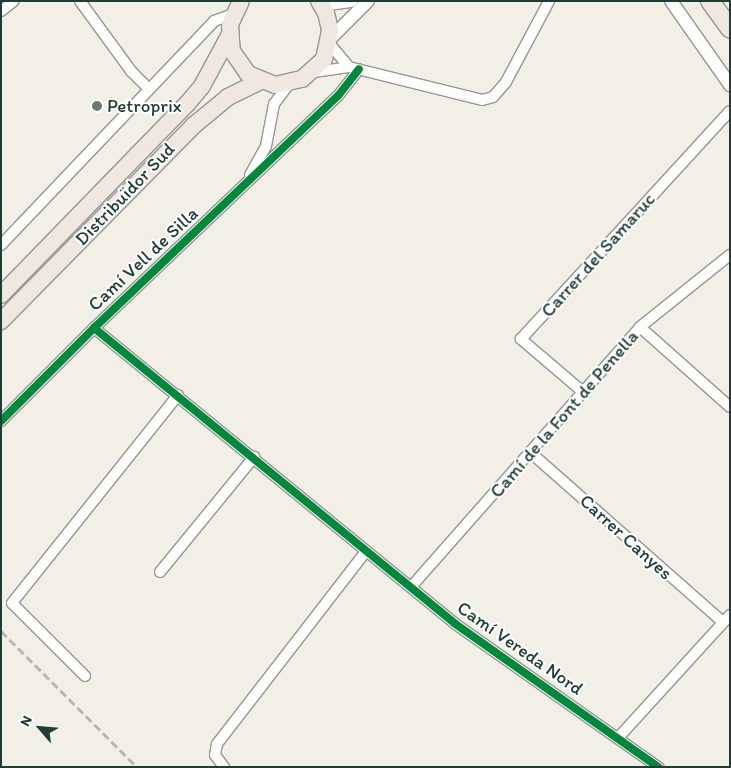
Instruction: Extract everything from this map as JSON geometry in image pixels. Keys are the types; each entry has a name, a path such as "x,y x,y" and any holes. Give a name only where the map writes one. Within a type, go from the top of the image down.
{"highway":[{"path":"710,1 730,28"},
{"path":"237,8 229,36 238,64 261,81 289,84 314,72 330,41 329,21 320,3"},
{"name":"Distribuïdor Sud","path":"1,295 187,104 202,86 229,36"},
{"name":"Distribuïdor Sud","path":"1,321 193,126 228,97 261,81"}],"street":[{"path":"1,11 14,1"},
{"path":"80,1 131,71 148,88"},
{"path":"320,3 352,1"},
{"path":"354,68 330,41 368,1"},
{"path":"314,72 354,68 469,99 482,100 493,97 506,82 549,1"},
{"path":"671,1 730,85"},
{"path":"1,245 148,88 214,21 237,8"},
{"name":"Camí Vell de Silla","path":"354,68 338,96 94,328 254,457 366,552"},
{"path":"242,189 266,146 274,104 289,84"},
{"name":"Carrer del Samaruc","path":"583,392 521,339 730,111"},
{"name":"Camí de la Font de Penella","path":"411,587 640,328 730,255"},
{"path":"1,421 94,328"},
{"path":"640,328 730,407"},
{"path":"85,676 12,603 178,395"},
{"name":"Carrer Canyes","path":"530,452 726,619"},
{"path":"160,572 254,457"},
{"path":"224,767 215,754 217,744 366,552"},
{"name":"Camí Vereda Nord","path":"366,552 454,623 658,767"},
{"path":"618,738 726,619"}],"railway":[{"path":"1,631 137,767"}],"cycle path":[{"path":"1,421 94,328 338,96 359,69"},
{"path":"94,328 454,623 658,767"}],"place":[{"name":"Petroprix","path":"97,106"}]}
